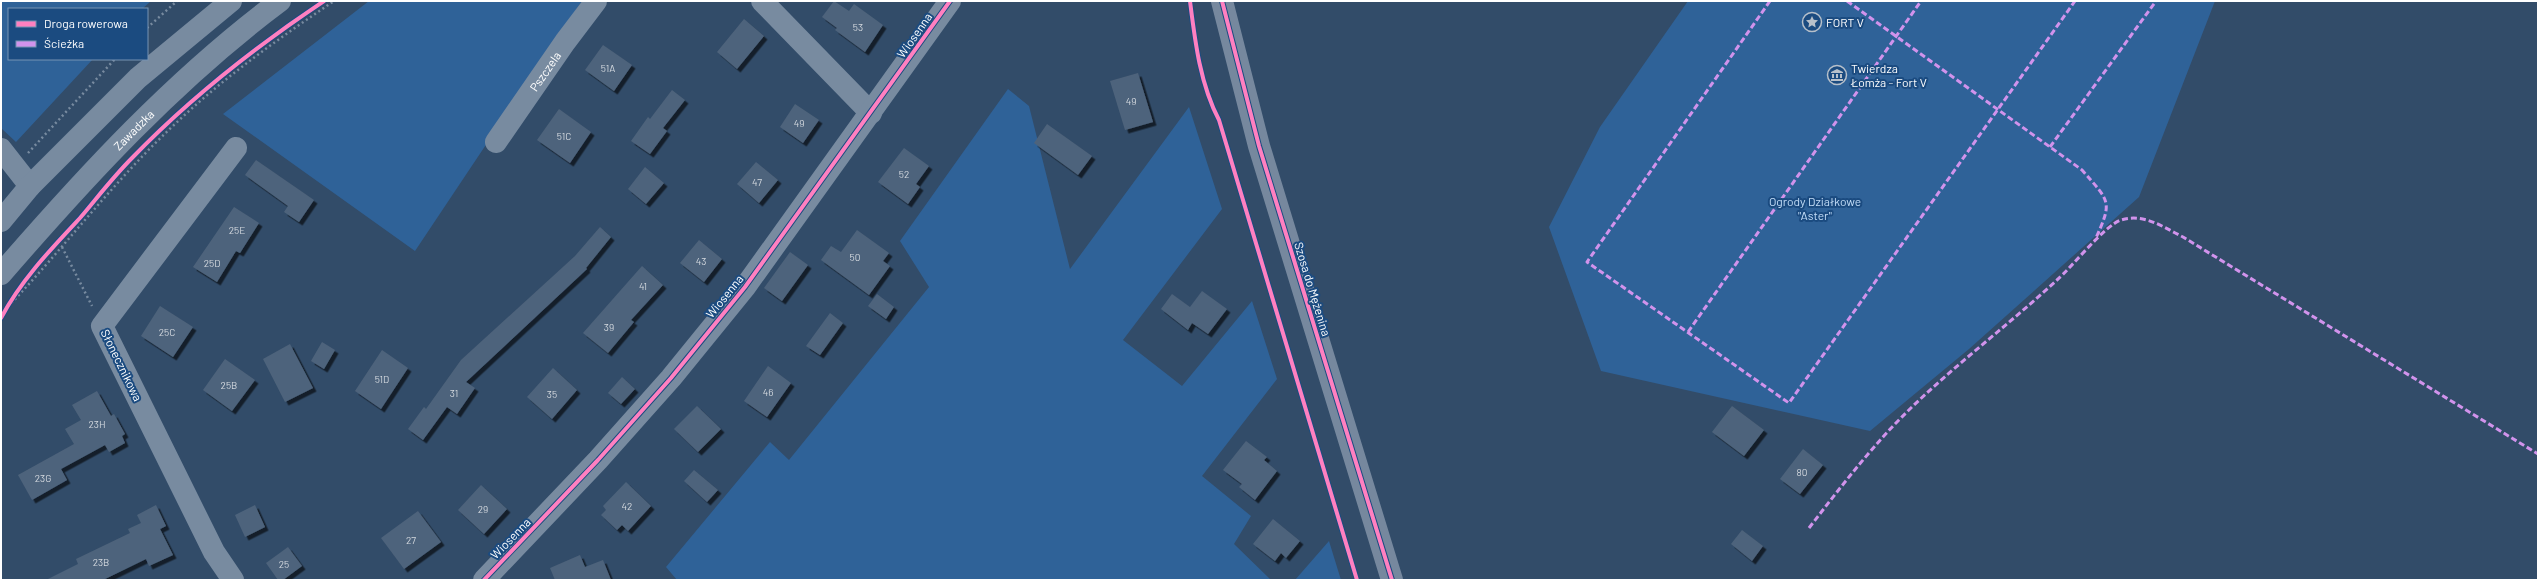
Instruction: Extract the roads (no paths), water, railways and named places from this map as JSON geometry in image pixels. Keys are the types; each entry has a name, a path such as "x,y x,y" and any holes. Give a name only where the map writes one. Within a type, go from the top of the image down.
{"main road":[{"name":"Szosa do Mężenina","path":"1222,1 1259,146 1392,580"}],"street":[{"path":"1,221 30,186 138,78 231,1"},
{"name":"Zawadzka","path":"1,274 46,223 186,78 280,1"},
{"name":"Pszczela","path":"496,142 565,42 596,1"},
{"path":"762,1 871,113"},
{"name":"Wiosenna","path":"484,580 598,460 672,378 745,287 950,1"},
{"name":"Słonecznikowa","path":"233,580 214,552 102,326 236,148"},
{"path":"1,149 15,169 30,186"}],"place":[{"name":"FORT V","path":"1812,22"},
{"name":"Twierdza Łomża - Fort V","path":"1837,75"}],"park label":[{"name":"Ogrody Działkowe \"Aster\"","path":"1815,208"}]}
